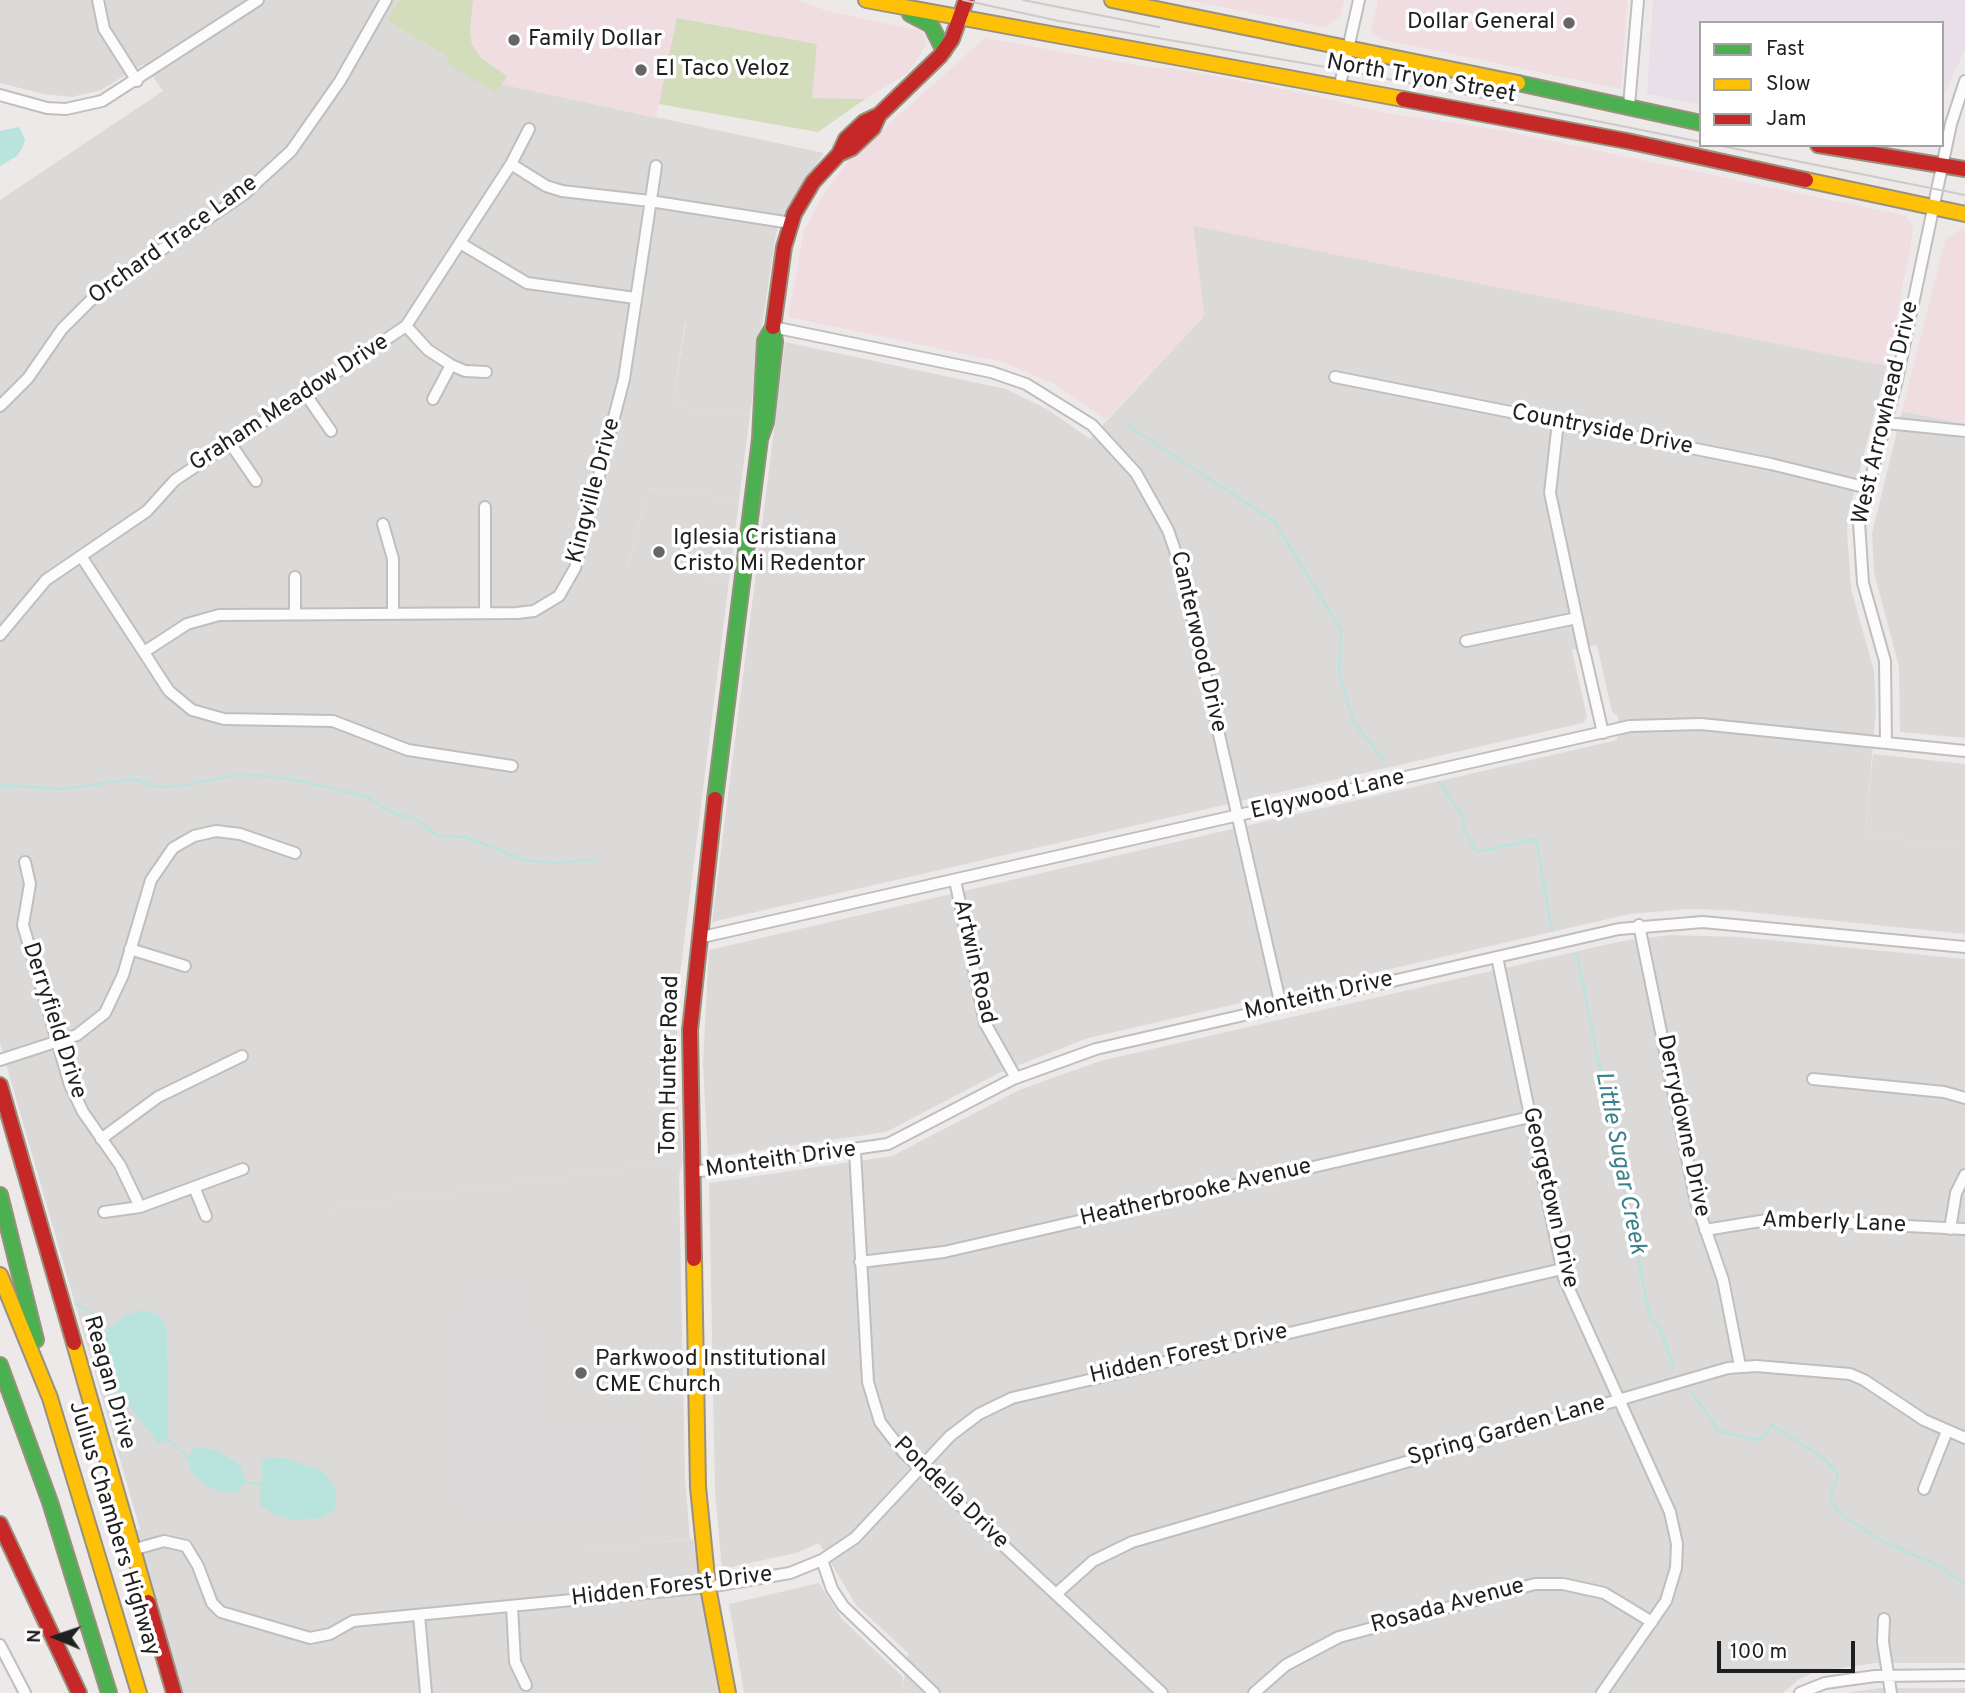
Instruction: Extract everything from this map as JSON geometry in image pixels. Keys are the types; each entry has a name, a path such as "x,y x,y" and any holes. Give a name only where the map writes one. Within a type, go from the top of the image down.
{"main road":[{"name":"North Tryon Street","path":"866,0 1627,141 1965,214"},
{"name":"Tom Hunter Road","path":"728,1693 708,1587 698,1487 690,1030 698,938 760,439 766,422 775,342 773,327 784,247 791,223 813,182 839,154 852,148 873,128 878,115 911,88 944,51 966,0"},
{"name":"North Tryon Street","path":"1112,0 1349,46 1699,123"},
{"path":"892,5 931,25 944,51"},
{"path":"1830,147 1965,169"},
{"name":"Reagan Drive","path":"0,1085 174,1693"},
{"path":"0,1195 30,1309 42,1379"},
{"path":"0,1275 42,1379"},
{"path":"0,1365 50,1502 109,1693"},
{"name":"Julius Chambers Highway","path":"42,1379 139,1693"},
{"path":"0,1524 79,1693"}],"street":[{"path":"98,0 104,29 137,80"},
{"path":"0,95 47,108 66,109 102,101 137,80 243,4 258,0"},
{"name":"Orchard Trace Lane","path":"0,406 28,378 62,329 100,291 243,195 291,151 340,81 386,0"},
{"path":"1339,89 1359,0"},
{"path":"1629,106 1638,0"},
{"name":"West Arrowhead Drive","path":"1886,743 1885,661 1859,563 1859,522 1886,423 1942,165 1965,81"},
{"name":"Graham Meadow Drive","path":"0,635 40,586 147,512 175,480 407,326 511,164 529,129"},
{"path":"511,164 553,189 791,223"},
{"name":"Kingville Drive","path":"144,652 203,617 534,611 559,596 570,580 624,379 656,166"},
{"path":"460,243 527,283 635,298"},
{"path":"407,326 428,350 451,365 465,371 486,372"},
{"name":"Canterwood Drive","path":"773,327 1008,377 1048,395 1076,413 1120,452 1157,506 1178,555 1281,1006"},
{"path":"433,399 451,365"},
{"name":"Countryside Drive","path":"1335,377 1771,464 1868,488"},
{"path":"306,395 331,431"},
{"path":"1558,422 1550,493 1603,733"},
{"path":"1886,423 1965,431"},
{"path":"230,443 256,481"},
{"path":"485,507 485,612"},
{"path":"383,524 393,559 393,614"},
{"path":"81,556 176,699 208,717 333,721 408,750 512,766"},
{"path":"295,577 295,614"},
{"path":"1466,641 1577,618"},
{"name":"Elgywood Lane","path":"698,938 1645,724 1687,723 1965,751"},
{"path":"0,1060 87,1030 106,1013 112,1003 151,880 164,859 183,842 205,833 228,832 295,853"},
{"name":"Derryfield Drive","path":"25,862 30,884 23,925 74,1096 120,1164 140,1207"},
{"name":"Artwin Road","path":"955,880 985,1023 1016,1078"},
{"name":"Monteith Drive","path":"693,1172 855,1151 902,1139 1016,1078 1116,1044 1639,925 1686,922 1737,924 1965,947"},
{"name":"Derrydowne Drive","path":"1639,925 1696,1202 1723,1280 1740,1366"},
{"path":"130,949 185,967"},
{"name":"Georgetown Drive","path":"1497,957 1562,1269 1577,1311 1675,1528 1678,1552 1672,1584 1652,1622 1602,1693"},
{"path":"101,1139 158,1097 242,1056"},
{"path":"1813,1079 1944,1092 1965,1098"},
{"name":"Heatherbrooke Avenue","path":"860,1262 944,1252 1530,1117"},
{"name":"Pondella Drive","path":"855,1151 868,1382 873,1407 886,1433 920,1468 1162,1693"},
{"path":"104,1212 140,1207 243,1169"},
{"path":"1950,1228 1956,1193 1965,1175"},
{"path":"194,1187 206,1216"},
{"name":"Amberly Lane","path":"1705,1230 1773,1219 1965,1229"},
{"name":"Hidden Forest Drive","path":"132,1550 164,1541 186,1546 198,1566 212,1603 221,1612 310,1638 330,1634 353,1620 708,1587 790,1573 821,1560 868,1526 950,1436 969,1421 1001,1403 1035,1390 1562,1269"},
{"name":"Spring Garden Lane","path":"1056,1594 1093,1561 1132,1542 1618,1399 1740,1366 1850,1374 1864,1380 1924,1420 1965,1438"},
{"path":"1924,1489 1947,1431"},
{"path":"821,1560 832,1590 843,1606 934,1693"},
{"name":"Rosada Avenue","path":"1254,1693 1286,1665 1339,1637 1535,1584 1563,1584 1593,1590 1620,1601 1652,1622"},
{"path":"512,1606 515,1662 526,1685"},
{"path":"419,1615 426,1693"},
{"path":"1884,1619 1883,1642 1891,1693"},
{"path":"0,1645 25,1693"},
{"path":"1801,1693 1825,1683 1889,1676 1965,1675"}],"shaded area":[{"path":"0,0 399,0 386,20 448,57 446,62 496,93 501,84 824,153 785,210 776,234 761,332 685,323 672,406 750,415 739,499 649,488 627,568 729,581 677,999 677,1093 683,1160 324,1210 367,1571 693,1539 718,1693 174,1693 128,1536 140,1529 0,1043 0,200 163,91 144,64 101,90 72,97 43,94 0,83"},
{"path":"473,0 797,0 827,11 917,30 923,34 927,43 908,73 865,99 811,98 817,44 678,18 656,118 501,84 506,76 481,58 472,45 470,31"},
{"path":"1187,0 1344,0 1340,16 1324,27"},
{"path":"1378,0 1627,0 1621,89 1384,40 1371,32"},
{"path":"1653,0 1965,0 1965,50 1944,95 1944,21 1699,21 1699,105 1647,94"},
{"path":"985,38 1153,68 1172,68 1299,92 1381,112 1505,131 1906,216 1914,227 1887,366 1193,226 1204,316 1106,420 1055,384 1003,362 788,317 804,231 821,198 851,158"},
{"path":"1193,225 1887,365 1850,508 1847,531 1851,589 1874,671 1876,710 1865,836 1965,846 1965,934 1729,910 1687,909 1630,914 1088,1038 999,1073 886,1132 708,1158 703,1064 709,950 1617,740 1618,716 1612,712 1597,645 1572,650 1587,717 1583,723 712,922 785,342 1006,389 1047,409 1090,439 1204,316"},
{"path":"1965,227 1965,424 1902,411 1946,238"},
{"path":"686,322 761,332 750,415 672,406"},
{"path":"1902,411 1965,424 1965,738 1900,732 1899,667 1874,572 1872,533"},
{"path":"649,488 739,499 729,581 627,569"},
{"path":"1873,754 1965,764 1965,846 1865,836"},
{"path":"1670,935 1740,937 1965,959 1965,1663 1876,1663 1815,1672 1799,1679 1783,1693 902,1693 908,1653 856,1605 819,1543 796,1553 722,1569 715,1492 709,1183 892,1156 1019,1090 1100,1061 1622,941"},
{"path":"683,1160 679,1176 685,1479 690,1539 331,1576 275,1564 233,1547 211,1261 324,1210"},
{"path":"525,1291 525,1329 535,1330 534,1424 634,1425 634,1512 464,1511 463,1503 456,1503 456,1310 464,1310 464,1292"},
{"path":"819,1583 842,1619 903,1677 902,1693 744,1693 729,1604"},
{"path":"1880,1688 1965,1688 1965,1693 1845,1693"}],"green space":[{"path":"399,0 473,0 470,31 472,45 481,58 507,76 496,93 446,63 448,57 386,20"},
{"path":"677,18 817,44 812,98 865,99 818,132 659,104"}],"water":[{"path":"19,127 25,139 23,147 17,156 0,166 0,131"},
{"path":"143,1310 158,1315 165,1324 167,1334 168,1440 158,1443 100,1369 98,1358 108,1329 126,1315"},
{"path":"191,1447 215,1450 240,1465 245,1482 239,1491 232,1494 209,1488 189,1471"},
{"path":"268,1457 289,1459 322,1471 336,1493 335,1509 322,1518 295,1520 275,1515 260,1505 262,1461"}],"waterway":[{"name":"Little Sugar Creek","path":"1127,425 1274,521 1341,630 1339,673 1354,723 1385,761"},
{"path":"0,785 63,789 134,779 157,787 180,786 241,774 291,779 365,796 393,813 416,819 437,836 466,837 525,860 556,863 596,859"},
{"name":"Little Sugar Creek","path":"1439,782 1461,813 1465,831 1477,852 1536,839 1552,930"},
{"name":"Little Sugar Creek","path":"1577,954 1650,1318 1660,1329 1674,1367"},
{"path":"75,1304 91,1312 110,1331"},
{"name":"Little Sugar Creek","path":"1691,1391 1719,1431 1756,1440 1763,1437 1772,1425 1825,1459 1838,1474 1830,1500 1839,1513 1882,1541 1937,1565 1965,1584"},
{"path":"168,1439 191,1460"},
{"path":"243,1481 264,1486"}],"tram line":[{"path":"963,0 1059,21 1343,70 1699,142"},
{"path":"1023,0 1159,27"},
{"path":"1727,147 1965,195"}],"traffic: fast":[{"path":"910,14 931,25 944,51"},
{"path":"1518,83 1699,123"},
{"path":"715,799 760,439 765,341 773,327 775,342 766,422 760,439"},
{"path":"0,1195 36,1340"},
{"path":"0,1365 50,1502 109,1693"}],"traffic: slow":[{"path":"866,0 1403,99"},
{"path":"1112,0 1518,83"},
{"path":"1806,180 1965,214"},
{"path":"694,1259 698,1487 708,1587 728,1693"},
{"path":"0,1275 50,1398 139,1693"},
{"path":"74,1343 148,1602"}],"traffic: jam":[{"path":"879,115 940,56 952,39 966,0"},
{"path":"1403,99 1627,141 1806,180"},
{"path":"773,327 784,247 794,214 813,182 839,154 846,139 864,122 879,115 873,128 852,148 839,154"},
{"path":"1830,147 1965,169"},
{"path":"694,1259 690,1030 715,799"},
{"path":"0,1085 74,1343"},
{"path":"0,1524 79,1693"},
{"path":"148,1602 174,1693"}],"place":[{"name":"Dollar General","path":"1569,23"},
{"name":"Family Dollar","path":"514,40"},
{"name":"El Taco Veloz","path":"641,70"},
{"name":"Iglesia Cristiana Cristo Mi Redentor","path":"659,552"},
{"name":"Parkwood Institutional CME Church","path":"581,1373"}]}
